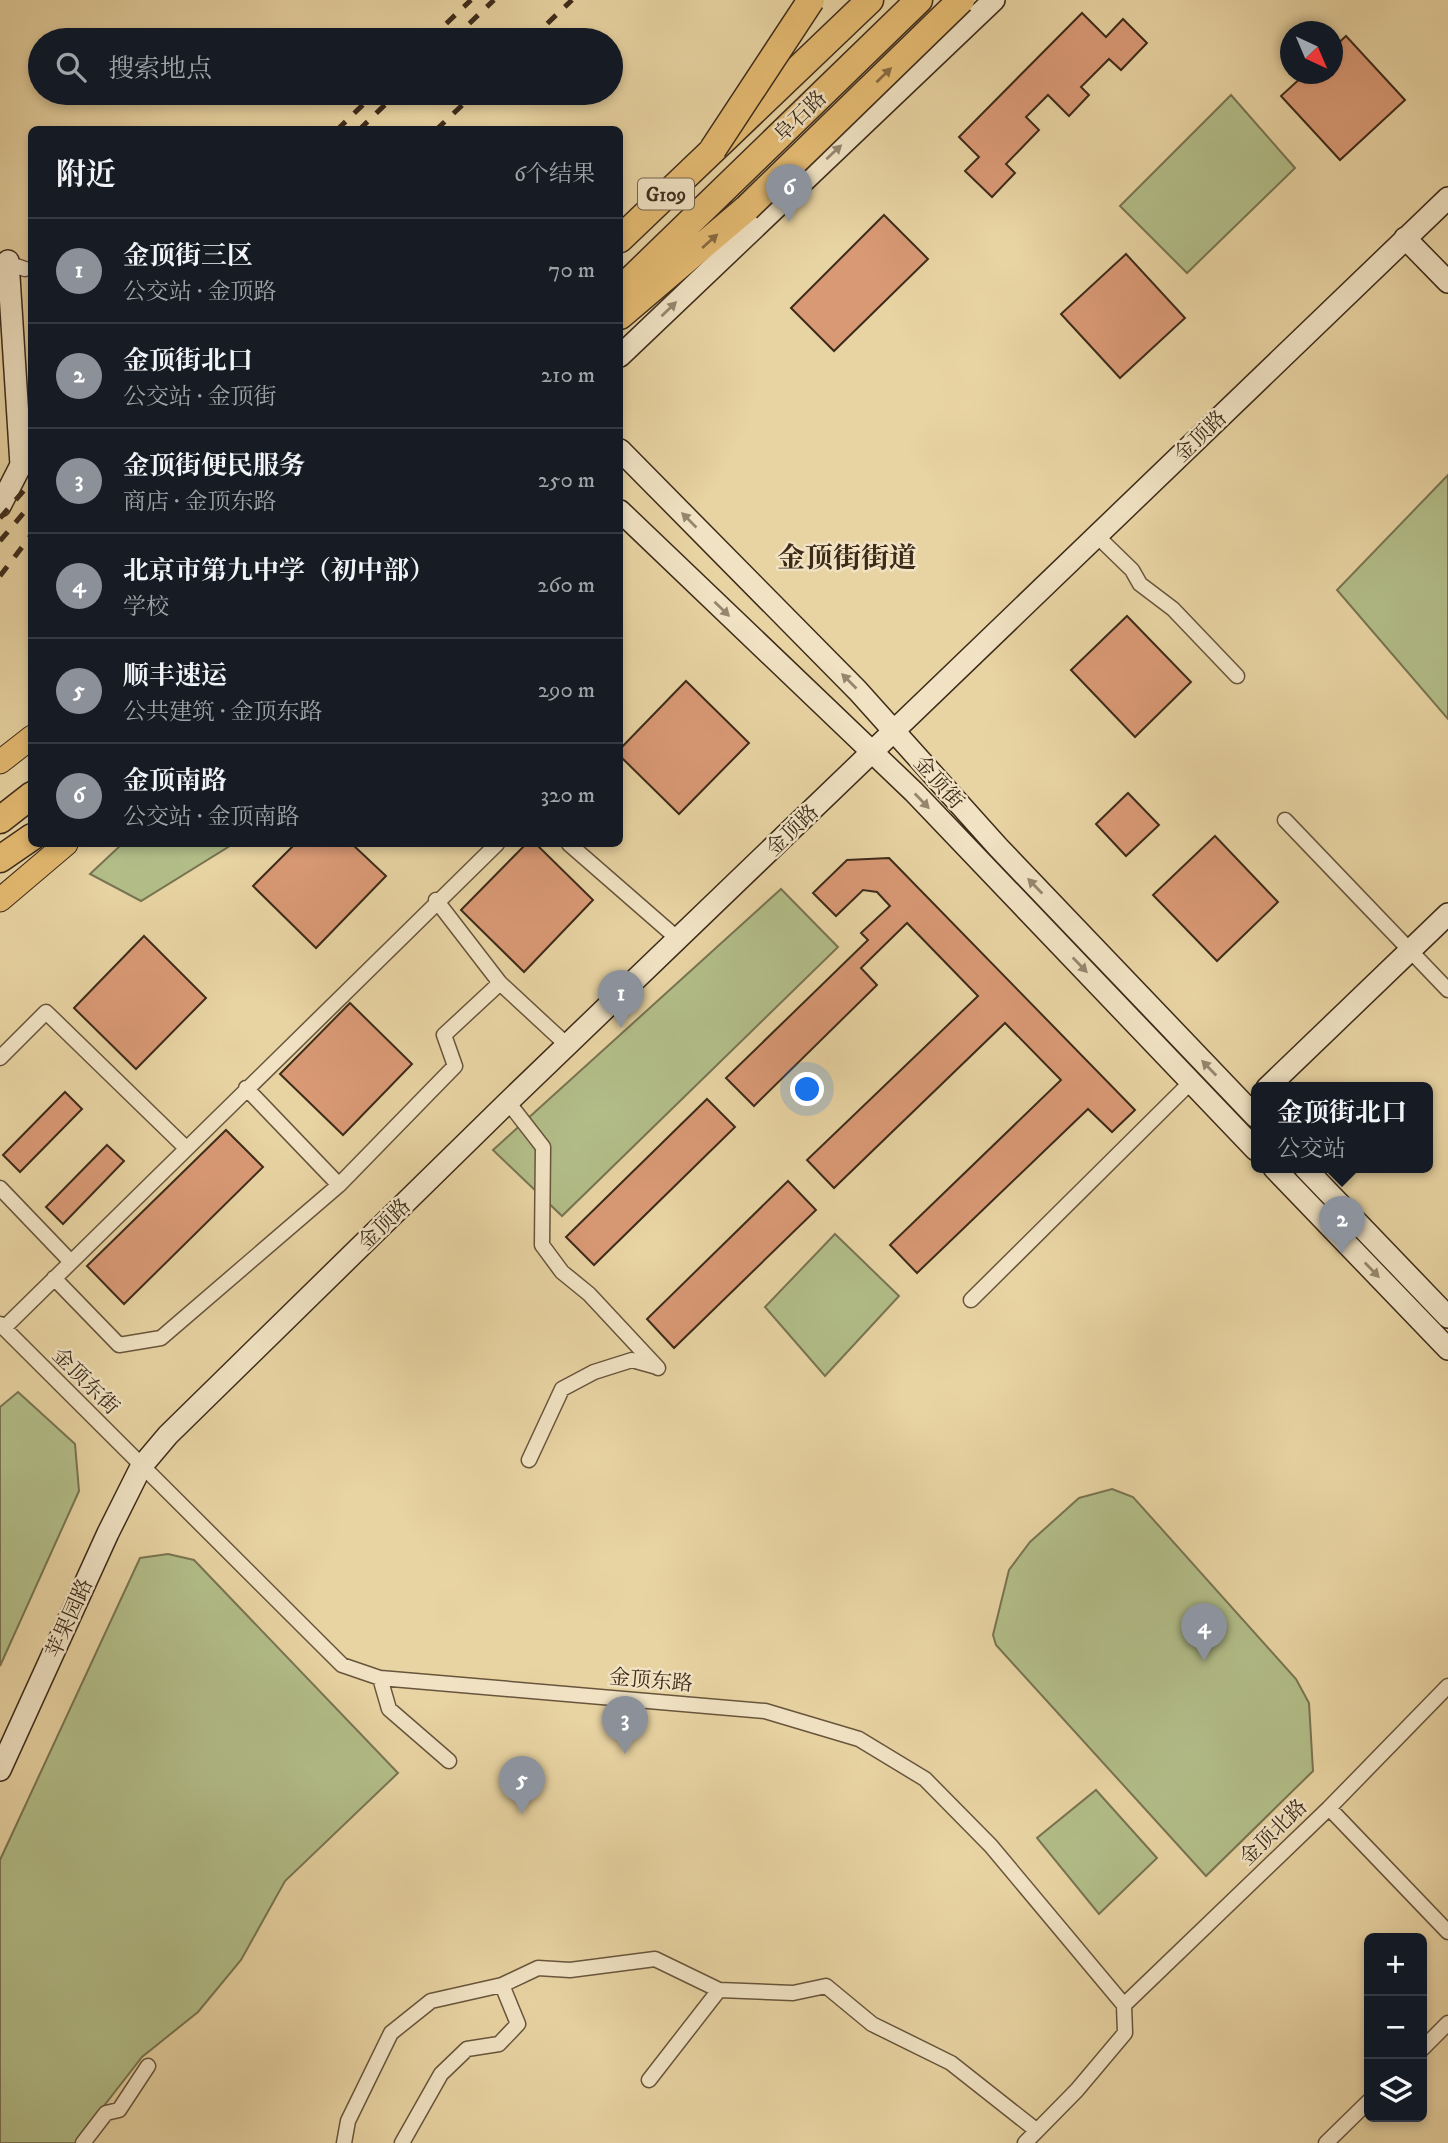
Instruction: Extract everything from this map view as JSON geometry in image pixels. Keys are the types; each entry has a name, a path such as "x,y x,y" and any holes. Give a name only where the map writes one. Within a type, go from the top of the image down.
{"highway":[{"path":"713,149 811,0"},
{"name":"阜石路","path":"623,236 870,0"},
{"name":"阜石路","path":"623,287 919,0"},
{"path":"623,314 747,208 961,0"},
{"path":"0,820 28,798"},
{"path":"0,859 28,840"}],"main road":[{"path":"623,220 852,0"},
{"path":"623,296 929,0"},
{"path":"0,762 28,740"},
{"path":"0,900 62,847"}],"street":[{"path":"623,353 994,0"},
{"path":"782,201 787,137"},
{"name":"金顶路","path":"141,1467 168,1435 508,1102 873,754 1448,198"},
{"path":"1405,238 1448,282"},
{"path":"0,506 22,466 11,264"},
{"name":"金顶街","path":"623,453 858,691 998,847 1251,1105"},
{"name":"金顶街","path":"623,514 914,792 1251,1145"},
{"path":"1097,536 1132,570 1140,584 1173,609 1237,676"},
{"path":"1285,820 1448,990"},
{"path":"2,1326 71,1262 436,900 494,847"},
{"path":"572,847 678,939"},
{"path":"0,868 18,885"},
{"path":"436,900 500,983 567,1045"},
{"path":"1273,1082 1448,914"},
{"path":"54,1278 119,1345 161,1338 339,1185 455,1066 444,1035 500,983"},
{"path":"0,1058 46,1012 186,1148"},
{"path":"971,1300 1191,1082"},
{"path":"246,1088 339,1185"},
{"path":"508,1102 543,1147 542,1245 562,1272 589,1294 659,1368 632,1360 594,1372 562,1389 528,1460"},
{"path":"1279,1173 1448,1349"},
{"path":"1310,1173 1448,1317"},
{"path":"0,1188 71,1262"},
{"name":"金顶东街","path":"2,1326 141,1467"},
{"name":"金顶东路","path":"141,1467 342,1665 380,1678 765,1711 859,1739 925,1779 991,1846 1124,2005"},
{"name":"苹果园路","path":"0,1770 141,1467"},
{"path":"380,1678 389,1709 449,1761"},
{"name":"金顶北路","path":"1124,2005 1329,1808 1448,1686"},
{"path":"1329,1808 1448,1932"},
{"path":"344,2143 348,2121 391,2032 431,2001 502,1985 538,1968 570,1970 655,1959 719,1990 793,1993 826,1986 872,2024 951,2063 1036,2130"},
{"path":"402,2143 441,2074 467,2049 499,2044 518,2024 502,1985"},
{"path":"649,2080 719,1990"},
{"path":"1025,2143 1077,2090 1125,2034 1124,2005"},
{"path":"1427,2044 1448,2023"},
{"path":"83,2143 106,2113 119,2110 148,2066"},
{"path":"1326,2143 1364,2106"}],"green space":[{"path":"1231,95 1295,168 1187,273 1120,206"},
{"path":"1448,475 1448,719 1337,590"},
{"path":"119,847 228,847 141,901 90,874"},
{"path":"781,889 838,947 562,1216 493,1150"},
{"path":"835,1234 899,1296 825,1376 765,1307"},
{"path":"18,1392 75,1444 79,1491 0,1666 0,1407"},
{"path":"1112,1489 1133,1497 1296,1679 1309,1703 1313,1771 1206,1876 996,1645 993,1635 1009,1570 1030,1542 1079,1498"},
{"path":"168,1554 194,1560 398,1773 285,1881 241,1960 198,2012 142,2057 75,2143 0,2143 0,1860 140,1558"},
{"path":"1096,1790 1157,1858 1099,1914 1037,1838"}],"building":[{"path":"1082,13 1106,37 1123,19 1147,43 1121,70 1109,59 1081,87 1089,95 1069,116 1048,95 1026,117 1039,130 1006,164 1015,173 992,197 965,171 979,157 959,137"},
{"path":"1346,36 1405,100 1340,160 1281,96 1294,84 1343,84 1343,39"},
{"path":"884,215 928,259 834,351 791,308"},
{"path":"1126,254 1185,318 1120,378 1061,314"},
{"path":"1127,616 1191,682 1135,737 1071,670"},
{"path":"686,681 749,743 679,814 623,759 623,746"},
{"path":"1128,793 1159,825 1126,856 1096,824"},
{"path":"1215,836 1278,902 1217,961 1153,895"},
{"path":"292,847 355,847 386,876 316,948 253,886"},
{"path":"523,847 539,847 593,900 524,972 461,910"},
{"path":"889,858 1135,1110 1112,1132 1088,1109 917,1273 890,1245 1061,1080 1005,1023 834,1188 807,1160 978,996 907,923 861,968 877,985 754,1106 726,1078 868,940 861,933 890,906 877,892 863,890 836,916 813,893 847,860"},
{"path":"144,936 206,998 136,1069 74,1008"},
{"path":"350,1003 412,1064 343,1135 280,1074"},
{"path":"65,1092 82,1109 20,1172 3,1155"},
{"path":"707,1099 735,1127 594,1265 566,1237"},
{"path":"226,1130 263,1167 124,1304 87,1266"},
{"path":"107,1145 124,1161 63,1224 46,1207"},
{"path":"788,1181 816,1210 674,1348 647,1319"}],"railway":[{"path":"442,28 471,0"},
{"path":"465,28 494,0"},
{"path":"543,28 572,0"},
{"path":"341,126 363,105"},
{"path":"363,126 385,105"},
{"path":"440,126 462,105"},
{"path":"0,518 28,486"},
{"path":"0,541 28,508"},
{"path":"0,576 28,539"}],"place":[{"name":"金顶南路","path":"789,222"},
{"name":"金顶街三区","path":"621,1028"},
{"name":"金顶街北口","path":"1342,1254"},
{"name":"北京市第九中学（初中部）","path":"1204,1661"},
{"name":"金顶街便民服务","path":"625,1754"},
{"name":"顺丰速运","path":"522,1814"}],"district":[{"name":"金顶街街道","path":"847,557"}]}
